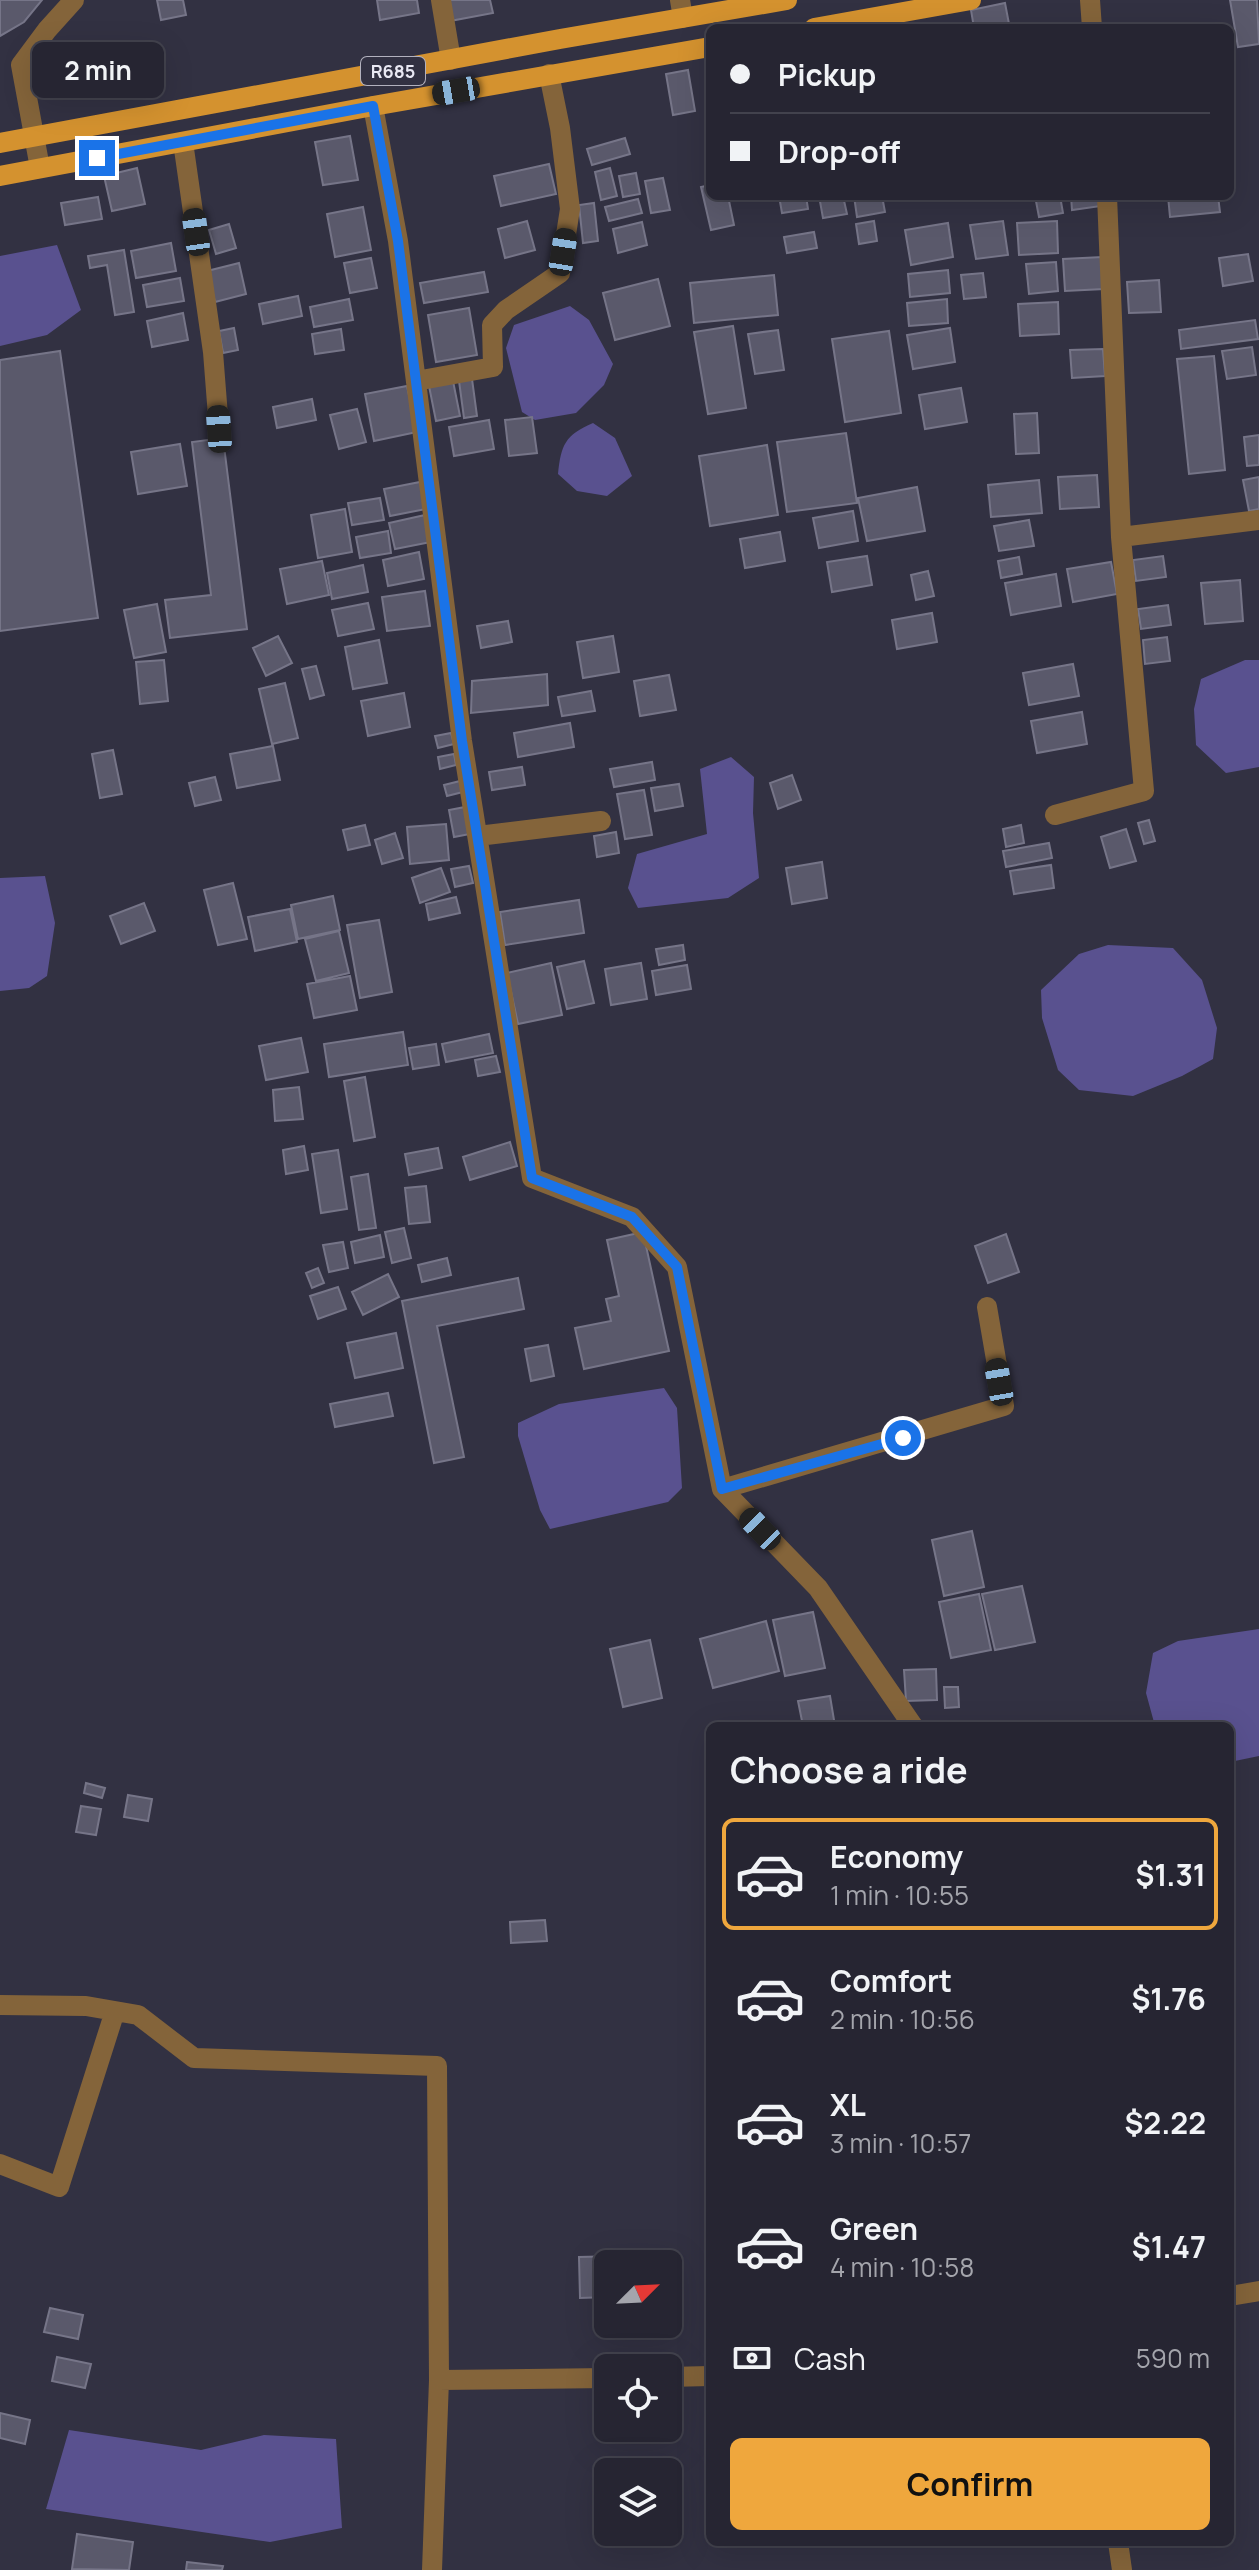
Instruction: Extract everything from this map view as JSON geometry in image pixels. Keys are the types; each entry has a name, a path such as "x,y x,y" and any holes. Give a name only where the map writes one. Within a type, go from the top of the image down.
{"main road":[{"name":"R685","path":"0,143 451,60 681,9 787,0"},
{"path":"836,24 971,0"},
{"name":"R685","path":"0,176 706,48"}],"street":[{"path":"40,168 21,65 74,0"},
{"path":"441,0 451,60"},
{"path":"1090,0 1092,24"},
{"path":"416,381 493,367 492,325 506,310 560,273 570,209 560,128 549,74"},
{"path":"373,106 398,241 462,741 532,1178 632,1217 677,1267 722,1489 818,1588 910,1722"},
{"path":"183,142 213,352 219,429"},
{"path":"1055,815 1144,791 1121,537 1107,200"},
{"path":"1121,537 1259,520"},
{"path":"478,836 601,821"},
{"path":"722,1489 1004,1406 987,1307"},
{"path":"0,2005 86,2006 138,2015 194,2058 437,2066 439,2380 432,2570"},
{"path":"0,2164 59,2187 115,2011"},
{"path":"1234,2295 1259,2291"},
{"path":"682,2377 706,2376"},
{"path":"439,2380 594,2378"},
{"path":"1119,2546 1122,2570"}],"shaded area":[{"path":"57,245 81,310 47,335 0,346 0,256"},
{"path":"570,306 589,320 613,364 604,385 576,413 535,420 522,412 506,348 514,325"},
{"path":"593,423 615,438 632,476 607,496 577,491 558,474 566,442 576,432"},
{"path":"1245,660 1259,660 1259,767 1226,773 1196,745 1194,709 1201,679"},
{"path":"731,757 754,777 753,813 759,878 728,898 638,908 628,888 637,854 707,834 700,769"},
{"path":"45,876 55,923 47,976 29,988 0,991 0,878"},
{"path":"1108,945 1173,948 1202,980 1217,1028 1213,1059 1182,1076 1133,1096 1079,1090 1058,1070 1042,1018 1041,990 1079,954"},
{"path":"664,1388 677,1408 682,1488 668,1502 550,1529 540,1510 518,1436 518,1423 559,1404"},
{"path":"1259,1629 1259,1756 1234,1761 1234,1722 1154,1722 1146,1693 1153,1653 1178,1641"},
{"path":"69,2430 201,2450 264,2435 336,2439 342,2528 270,2542 46,2509"}],"building":[{"path":"0,0 42,0 24,22 0,36"},
{"path":"157,0 183,0 186,15 161,20"},
{"path":"377,0 417,0 419,13 380,20"},
{"path":"446,0 490,0 493,13 450,21"},
{"path":"1230,0 1257,0 1259,44 1238,47"},
{"path":"1005,3 1009,24 973,24 971,10"},
{"path":"688,70 695,111 673,115 666,74"},
{"path":"350,136 358,180 323,185 315,142"},
{"path":"625,138 630,154 592,165 587,149"},
{"path":"549,164 556,194 501,206 494,176"},
{"path":"137,168 145,204 112,211 104,176"},
{"path":"610,168 617,196 601,200 595,172"},
{"path":"636,173 640,194 623,197 619,176"},
{"path":"663,178 670,210 651,213 645,181"},
{"path":"706,186 706,200 729,200 734,225 711,230 701,187"},
{"path":"98,197 102,219 65,225 61,203"},
{"path":"638,199 642,213 609,221 605,207"},
{"path":"780,200 807,200 808,209 782,213"},
{"path":"820,200 844,200 847,214 823,218"},
{"path":"855,200 883,200 885,212 857,217"},
{"path":"1036,200 1061,200 1063,213 1039,217"},
{"path":"1071,200 1100,200 1101,206 1072,210"},
{"path":"1168,200 1218,200 1220,212 1170,217"},
{"path":"594,203 598,241 583,243 579,205"},
{"path":"363,207 371,250 335,257 327,214"},
{"path":"527,221 535,250 505,258 498,229"},
{"path":"874,221 877,241 859,244 856,224"},
{"path":"1003,221 1008,255 976,259 970,225"},
{"path":"1057,221 1058,253 1019,255 1017,223"},
{"path":"642,222 647,245 618,253 613,229"},
{"path":"948,223 953,257 911,265 905,230"},
{"path":"229,224 236,248 216,254 209,230"},
{"path":"814,232 817,248 787,253 784,237"},
{"path":"171,243 176,271 136,278 131,251"},
{"path":"124,250 134,312 115,315 107,265 90,268 88,256"},
{"path":"1248,254 1253,281 1223,286 1219,258"},
{"path":"1102,257 1104,289 1065,291 1063,259"},
{"path":"371,258 377,288 350,293 344,263"},
{"path":"1056,262 1058,291 1029,294 1026,264"},
{"path":"239,263 246,294 215,302 207,271"},
{"path":"948,270 950,293 910,297 908,274"},
{"path":"484,272 488,292 424,303 420,283"},
{"path":"983,273 986,297 964,299 961,275"},
{"path":"774,275 778,315 694,323 690,283"},
{"path":"180,278 184,301 147,307 143,285"},
{"path":"658,279 670,326 615,340 603,293"},
{"path":"1159,280 1161,312 1129,313 1127,282"},
{"path":"298,296 302,316 263,324 259,304"},
{"path":"349,299 353,320 314,327 310,307"},
{"path":"947,299 948,323 909,326 907,303"},
{"path":"1058,302 1059,334 1020,336 1018,304"},
{"path":"469,308 477,355 436,362 428,315"},
{"path":"183,313 188,340 152,347 147,321"},
{"path":"1255,320 1258,339 1181,349 1179,330"},
{"path":"733,326 746,408 708,414 694,332"},
{"path":"234,328 238,350 223,353 219,331"},
{"path":"950,328 955,362 913,369 907,335"},
{"path":"341,329 344,350 315,354 312,334"},
{"path":"778,330 784,370 755,374 748,334"},
{"path":"889,331 901,413 845,422 832,339"},
{"path":"1252,347 1256,375 1227,379 1222,351"},
{"path":"1103,349 1105,376 1072,378 1070,350"},
{"path":"60,351 98,618 0,631 0,360"},
{"path":"1214,356 1225,470 1189,474 1177,359"},
{"path":"472,379 477,416 464,418 459,381"},
{"path":"453,381 460,416 436,421 429,386"},
{"path":"407,386 417,432 374,441 365,394"},
{"path":"961,388 967,422 925,429 919,395"},
{"path":"312,399 316,420 277,428 273,407"},
{"path":"357,409 366,442 339,449 330,415"},
{"path":"1037,413 1039,453 1016,454 1014,414"},
{"path":"532,417 537,453 509,456 505,420"},
{"path":"489,420 494,449 454,456 449,427"},
{"path":"846,433 857,503 787,512 777,442"},
{"path":"1259,435 1259,465 1247,466 1244,437"},
{"path":"223,438 247,629 170,638 165,600 211,595 192,442"},
{"path":"180,444 187,486 138,494 131,452"},
{"path":"767,445 778,515 710,526 699,456"},
{"path":"1097,475 1099,507 1060,509 1058,477"},
{"path":"1259,477 1259,509 1249,511 1243,480"},
{"path":"1039,480 1042,513 991,517 988,485"},
{"path":"420,482 426,509 390,516 384,489"},
{"path":"917,487 925,531 867,541 858,498"},
{"path":"380,498 384,520 352,525 348,503"},
{"path":"345,509 352,552 318,558 311,515"},
{"path":"853,511 858,541 819,548 813,518"},
{"path":"425,515 431,542 395,549 389,523"},
{"path":"1029,520 1034,546 999,551 994,526"},
{"path":"388,531 391,553 360,558 356,537"},
{"path":"780,532 785,561 745,568 740,539"},
{"path":"419,552 424,579 388,586 383,560"},
{"path":"867,556 872,585 832,592 827,562"},
{"path":"1163,556 1166,577 1136,581 1133,560"},
{"path":"1019,557 1022,574 1001,578 998,561"},
{"path":"322,561 329,595 287,604 280,569"},
{"path":"1111,562 1117,594 1073,602 1067,569"},
{"path":"363,565 368,592 332,599 327,573"},
{"path":"928,571 934,596 916,600 911,575"},
{"path":"1056,574 1061,606 1011,615 1005,583"},
{"path":"1240,580 1243,621 1205,624 1201,583"},
{"path":"425,591 430,626 387,631 382,597"},
{"path":"368,603 374,629 338,636 332,610"},
{"path":"157,604 166,652 134,658 124,610"},
{"path":"1168,605 1171,625 1141,629 1138,609"},
{"path":"932,613 937,642 897,649 892,620"},
{"path":"508,621 512,642 481,648 477,626"},
{"path":"278,636 292,663 266,676 253,648"},
{"path":"613,636 619,672 583,678 577,642"},
{"path":"1167,637 1170,661 1145,664 1143,640"},
{"path":"379,640 387,683 353,689 345,647"},
{"path":"164,660 168,701 140,704 136,662"},
{"path":"1073,664 1079,696 1029,705 1023,673"},
{"path":"316,666 324,695 310,699 302,669"},
{"path":"547,674 548,705 471,713 472,681"},
{"path":"669,675 676,710 640,716 634,681"},
{"path":"285,683 298,738 272,744 259,689"},
{"path":"591,691 595,711 562,716 558,697"},
{"path":"404,693 410,727 368,736 361,701"},
{"path":"1082,712 1087,744 1037,753 1031,721"},
{"path":"570,723 574,747 518,757 514,733"},
{"path":"451,733 454,744 438,748 435,736"},
{"path":"273,746 280,780 237,788 230,754"},
{"path":"113,750 122,794 100,798 92,754"},
{"path":"454,754 456,765 440,769 438,757"},
{"path":"652,762 655,780 614,787 610,769"},
{"path":"522,767 525,785 492,790 489,772"},
{"path":"792,775 801,800 778,809 770,783"},
{"path":"215,777 221,800 195,806 189,783"},
{"path":"460,781 463,792 447,796 444,785"},
{"path":"679,784 683,806 655,811 651,788"},
{"path":"644,790 652,835 625,839 617,794"},
{"path":"465,807 470,834 454,837 449,810"},
{"path":"1149,820 1155,841 1144,844 1138,823"},
{"path":"446,824 449,860 410,864 407,827"},
{"path":"365,825 370,845 348,850 343,830"},
{"path":"1021,825 1024,843 1006,847 1003,829"},
{"path":"1126,829 1136,861 1110,868 1101,837"},
{"path":"616,832 619,853 597,857 594,836"},
{"path":"395,833 403,858 382,864 375,840"},
{"path":"1049,843 1052,858 1006,867 1003,851"},
{"path":"822,862 827,898 792,904 786,868"},
{"path":"1051,865 1054,888 1014,894 1010,871"},
{"path":"469,866 473,883 455,887 451,869"},
{"path":"441,868 450,892 420,903 412,878"},
{"path":"233,883 247,939 218,945 204,890"},
{"path":"333,896 340,930 298,939 291,905"},
{"path":"456,897 460,913 429,920 426,904"},
{"path":"579,900 584,933 505,945 500,912"},
{"path":"144,903 155,931 121,944 110,916"},
{"path":"290,909 297,942 255,951 248,917"},
{"path":"379,920 392,992 360,998 347,925"},
{"path":"339,931 349,973 316,981 305,939"},
{"path":"683,945 685,960 659,965 656,949"},
{"path":"584,961 594,1003 567,1009 557,967"},
{"path":"551,963 562,1015 518,1024 507,973"},
{"path":"641,963 647,999 611,1005 605,969"},
{"path":"687,965 691,989 656,995 652,971"},
{"path":"350,976 357,1010 314,1018 307,984"},
{"path":"403,1032 408,1065 329,1077 324,1044"},
{"path":"489,1034 493,1053 446,1062 442,1044"},
{"path":"301,1038 308,1072 266,1080 259,1046"},
{"path":"436,1044 439,1065 413,1069 409,1048"},
{"path":"496,1056 500,1072 478,1076 475,1060"},
{"path":"365,1077 375,1137 354,1141 344,1081"},
{"path":"299,1087 303,1119 275,1121 273,1090"},
{"path":"510,1142 517,1166 470,1180 463,1157"},
{"path":"304,1146 308,1170 286,1174 283,1150"},
{"path":"438,1148 442,1168 409,1175 405,1154"},
{"path":"338,1150 347,1209 321,1213 312,1154"},
{"path":"368,1174 376,1228 359,1230 351,1177"},
{"path":"426,1186 430,1222 409,1224 405,1188"},
{"path":"404,1228 411,1258 392,1263 385,1232"},
{"path":"643,1232 669,1351 584,1369 575,1328 611,1321 606,1299 619,1296 607,1240"},
{"path":"1006,1234 1019,1272 988,1283 975,1246"},
{"path":"380,1235 384,1257 355,1263 351,1242"},
{"path":"343,1242 348,1268 329,1272 323,1245"},
{"path":"447,1258 451,1275 422,1282 418,1265"},
{"path":"318,1268 324,1283 312,1288 306,1273"},
{"path":"388,1274 399,1297 363,1315 352,1292"},
{"path":"518,1278 524,1309 437,1326 464,1457 434,1463 402,1301"},
{"path":"338,1287 346,1309 318,1319 310,1296"},
{"path":"396,1333 403,1368 355,1378 347,1343"},
{"path":"548,1345 554,1376 531,1381 525,1349"},
{"path":"388,1393 393,1416 335,1427 330,1404"},
{"path":"972,1531 984,1587 944,1596 932,1540"},
{"path":"1022,1586 1035,1642 995,1650 982,1594"},
{"path":"979,1594 991,1650 951,1658 939,1602"},
{"path":"813,1612 825,1668 785,1676 773,1620"},
{"path":"766,1621 779,1671 713,1688 700,1639"},
{"path":"650,1640 662,1698 623,1707 610,1649"},
{"path":"936,1669 937,1700 906,1701 904,1670"},
{"path":"944,1687 958,1687 959,1707 945,1708"},
{"path":"830,1696 834,1722 802,1722 798,1701"},
{"path":"86,1783 105,1788 102,1798 84,1793"},
{"path":"128,1795 152,1799 148,1821 124,1817"},
{"path":"81,1806 101,1809 96,1835 76,1832"},
{"path":"545,1920 547,1941 511,1943 510,1922"},
{"path":"579,2257 594,2257 594,2298 580,2298"},
{"path":"50,2308 83,2315 78,2339 44,2332"},
{"path":"57,2357 91,2364 85,2388 52,2381"},
{"path":"0,2413 30,2420 25,2444 0,2438"},
{"path":"77,2534 133,2542 129,2570 72,2569"},
{"path":"187,2562 223,2566 222,2570 186,2570"}],"route":[{"path":"97,158 373,106 398,241 462,741 532,1178 632,1217 677,1267 722,1489 903,1438"}]}
